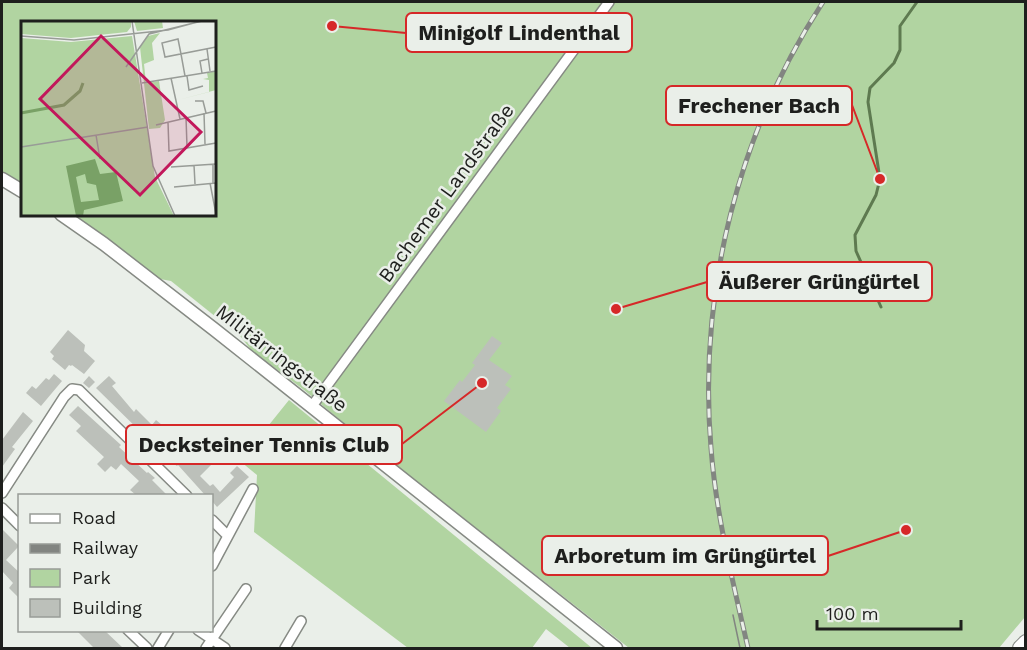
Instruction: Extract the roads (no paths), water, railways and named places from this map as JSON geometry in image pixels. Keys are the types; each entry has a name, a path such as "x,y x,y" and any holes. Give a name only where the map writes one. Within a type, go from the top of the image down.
{"main road":[{"path":"2,179 21,190"},
{"name":"Militärringstraße","path":"64,216 104,244 312,406 616,648"},
{"path":"1020,648 1026,642"}],"street":[{"name":"Bachemer Landstraße","path":"312,406 609,2"},
{"path":"2,493 64,397 72,389 79,390 186,494"},
{"path":"213,564 253,489"},
{"path":"2,508 18,524"},
{"path":"213,521 228,536"},
{"path":"206,648 246,589"},
{"path":"285,648 301,621"},
{"path":"130,632 147,648"},
{"path":"158,648 169,632"},
{"path":"201,632 225,648"}],"waterway":[{"path":"881,307 856,251 855,235 876,195 880,179 868,102 870,88 894,63 900,50 900,26 917,2"}],"tram line":[{"path":"733,615 740,648"}],"railway":[{"path":"748,648 726,548 713,473 709,389 711,331 718,273 730,215 747,159 768,105 793,52 823,2"}],"place":[{"name":"Minigolf Lindenthal","path":"332,26"},
{"name":"Frechener Bach","path":"880,179"},
{"name":"Äußerer Grüngürtel","path":"616,309"},
{"name":"Decksteiner Tennis Club","path":"482,383"},
{"name":"Arboretum im Grüngürtel","path":"906,530"}]}
